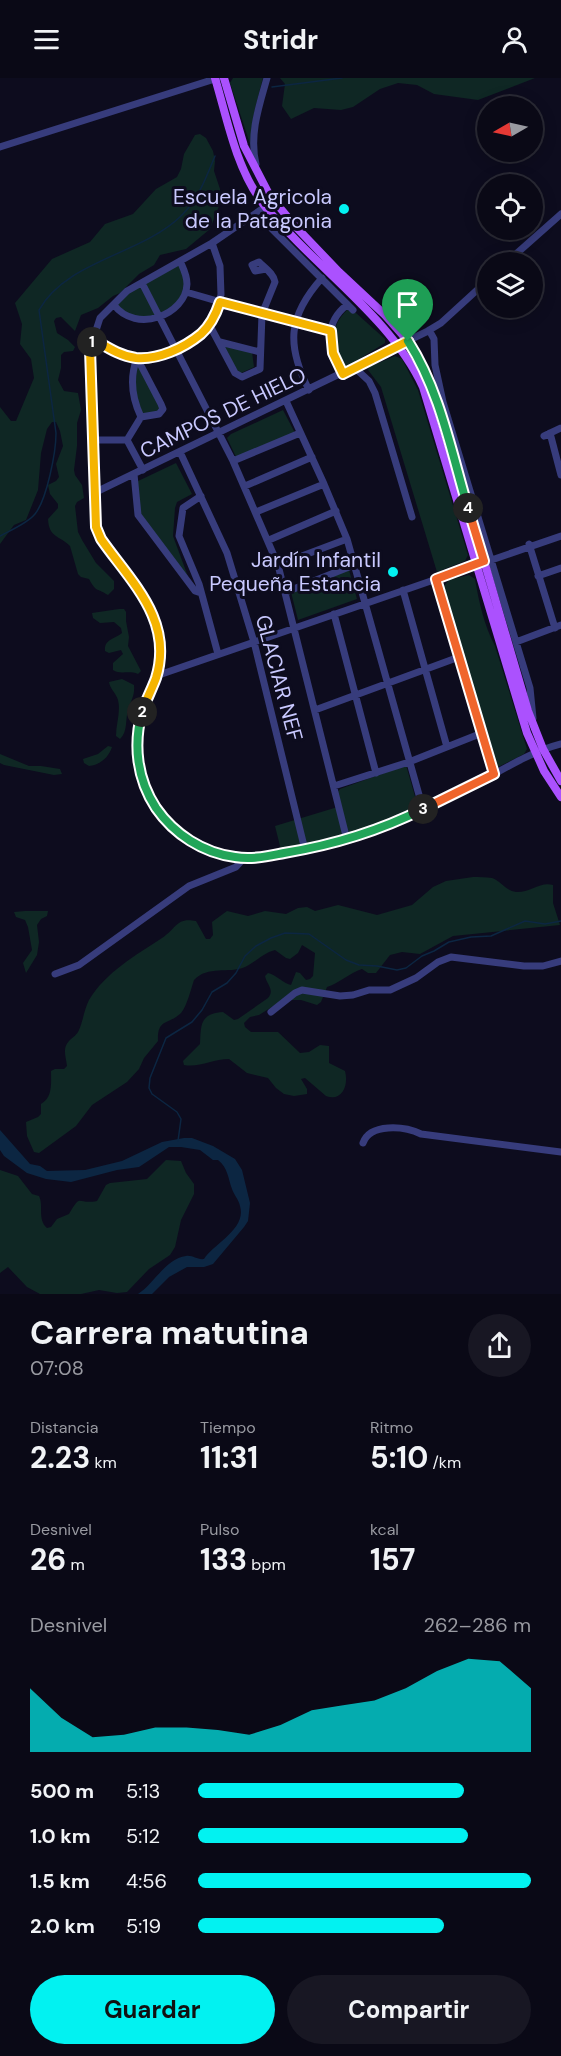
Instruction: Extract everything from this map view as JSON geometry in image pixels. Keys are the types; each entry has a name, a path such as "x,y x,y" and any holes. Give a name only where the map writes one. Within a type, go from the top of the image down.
{"main road":[{"path":"216,78 240,159 253,189 266,207 399,346 423,387 486,561 519,711 534,753 561,797"},
{"path":"224,78 239,130 270,196 339,272 385,315 408,341 422,363 432,386 486,561 536,733 561,781"}],"street":[{"path":"0,147 216,78"},
{"path":"261,181 254,155 254,132 267,78"},
{"path":"266,207 212,243 128,291 100,318 90,349 95,517 99,535 154,615 160,647 156,676 143,711 137,739 139,767 148,795 164,818 184,837 208,850 244,858 262,857 347,840 393,823 534,753 561,744"},
{"path":"256,214 353,310"},
{"path":"518,252 561,214"},
{"path":"93,339 119,354 137,358 162,355 200,335 209,324 220,302 222,273 212,243"},
{"path":"114,304 121,312 135,320 159,316 176,306 186,292 186,275 180,261"},
{"path":"209,324 238,376 242,377 260,369 262,314 275,282 266,269"},
{"path":"309,390 295,354 293,338 295,322 303,301 327,272"},
{"path":"142,283 233,461 269,540 286,592 347,840"},
{"path":"408,341 444,320 477,290"},
{"path":"186,292 331,331"},
{"path":"343,374 333,353 331,331 335,319 347,305"},
{"path":"429,330 434,339 435,365 443,402 486,561 516,642 530,688 536,733"},
{"name":"CAMPOS DE HIELO","path":"94,493 408,341"},
{"path":"220,342 260,352"},
{"path":"137,358 132,370 133,399 141,417"},
{"path":"127,440 141,417 159,414 162,410 137,358"},
{"path":"355,368 369,381 375,393 412,517"},
{"path":"286,400 347,539 423,809"},
{"path":"561,428 547,435 561,475"},
{"path":"233,461 300,433"},
{"path":"93,440 127,440"},
{"path":"127,440 143,470"},
{"name":"GLACIAR NEF","path":"180,452 227,553 254,642 305,850"},
{"path":"244,486 312,457"},
{"path":"134,474 136,508 142,522 195,591 201,593"},
{"path":"256,512 324,484"},
{"path":"201,496 183,507 178,530 201,593 218,654"},
{"path":"269,540 336,510"},
{"path":"156,676 436,579 561,531"},
{"path":"529,545 561,536"},
{"path":"278,565 347,539"},
{"path":"516,642 558,627 538,576 529,545"},
{"path":"286,592 354,565"},
{"path":"538,576 561,568"},
{"path":"436,579 494,774"},
{"path":"402,590 447,747"},
{"path":"334,614 376,773"},
{"path":"315,710 459,657"},
{"path":"334,786 408,762 482,733"},
{"path":"55,974 79,965 189,886 236,867 244,858"},
{"path":"271,1012 302,990 340,996 369,990 390,990 416,978 438,962 451,957 524,966 543,966 561,961"},
{"path":"363,1143 365,1136 373,1130 395,1128 414,1130 421,1134 561,1152"}],"green space":[{"path":"233,78 263,78 253,121 251,147 230,83"},
{"path":"280,78 535,78 488,96 477,96 477,100 434,94 417,85 398,83 380,89 353,107 341,110 314,108 291,119 282,106 285,84"},
{"path":"200,134 206,138 213,151 214,171 220,189 221,201 210,229 186,249 160,255 154,265 139,274 120,293 98,308 81,315 75,331 61,317 54,321 57,333 75,347 73,351 64,352 61,355 58,380 64,391 78,393 81,410 77,423 74,470 82,485 84,498 75,506 78,532 96,563 114,581 114,589 108,595 95,588 89,579 78,574 70,546 50,530 48,519 58,508 58,504 50,494 48,485 59,477 56,464 63,446 56,422 52,422 47,429 41,453 38,490 26,520 14,525 0,544 0,407 11,421 16,421 34,378 31,359 20,344 22,324 15,303 52,259 90,242 105,224 133,214 156,189 177,177 184,154 195,135"},
{"path":"179,263 184,280 182,293 174,304 160,314 144,283"},
{"path":"142,285 158,315 135,318 116,305 128,293"},
{"path":"347,310 356,313 385,339 385,343 343,369 334,338 337,324"},
{"path":"223,345 252,352 254,367 239,374"},
{"path":"395,356 402,359 418,390 468,555 465,561 437,572 381,387 368,370 369,367"},
{"path":"137,361 161,409 158,413 142,416 135,399"},
{"path":"283,410 295,433 236,457 227,438 231,434"},
{"path":"176,463 192,494 177,502 173,536 190,582 140,518 136,482"},
{"path":"349,570 357,599 298,620 291,592"},
{"path":"469,575 475,579 485,622 495,646 527,749 524,754 498,767 443,587 449,580"},
{"path":"124,609 126,612 128,646 141,671 138,674 113,670 113,663 123,654 121,650 109,653 105,651 105,647 108,642 122,633 121,628 114,622 100,623 93,618 92,613"},
{"path":"122,679 134,685 134,689 125,729 120,739 116,736 118,700 109,682"},
{"path":"108,746 112,747 111,751 100,762 89,766 84,763 83,759 98,754"},
{"path":"0,754 29,766 60,769 62,774 54,775 4,765 0,763"},
{"path":"406,765 418,807 368,827 281,850 275,826 341,806 337,793 340,789"},
{"path":"473,877 492,878 516,892 548,884 553,885 553,903 560,925 453,936 420,954 402,952 390,955 376,973 368,973 362,969 327,987 321,1002 317,1005 301,1000 283,1000 259,1015 250,1017 244,1023 251,1032 278,1032 300,1053 309,1052 320,1045 329,1046 329,1063 345,1071 346,1076 345,1087 336,1097 326,1096 305,1078 301,1079 307,1089 307,1094 294,1096 284,1094 268,1078 247,1073 229,1059 195,1065 184,1065 183,1061 200,1044 203,1021 210,1015 223,1012 234,1020 238,1019 268,998 271,990 265,976 268,973 291,985 296,972 306,980 310,979 313,976 315,953 302,945 298,953 290,959 275,950 239,969 212,971 200,975 194,980 181,1013 162,1025 159,1029 158,1041 127,1082 92,1105 76,1126 39,1153 34,1152 27,1136 26,1122 41,1114 41,1104 48,1098 51,1089 51,1071 64,1069 67,1066 66,1047 78,1032 89,1000 113,973 162,938 180,922 196,921 206,939 210,939 213,935 212,922 227,911 248,916 265,911 286,914 298,908 307,907 315,911 338,905 377,915 412,905 433,887 446,881"},
{"path":"48,911 47,916 37,925 39,942 37,955 26,973 23,963 32,950 28,927 25,920 16,917 14,912"},
{"path":"166,1160 181,1161 194,1184 194,1194 181,1220 175,1247 170,1255 149,1269 127,1292 99,1290 81,1294 40,1294 27,1287 8,1267 0,1273 0,1170 18,1176 32,1194 39,1196 42,1221 47,1228 51,1227 57,1219 69,1214 78,1201 97,1201 106,1185 147,1179"}],"water":[{"path":"0,1130 30,1164 40,1166 47,1171 85,1170 122,1161 162,1142 192,1138 213,1146 235,1159 242,1170 250,1203 248,1221 213,1264 204,1267 187,1267 169,1277 152,1294 138,1294 166,1266 179,1258 188,1256 204,1259 239,1222 241,1214 239,1204 221,1163 200,1150 169,1147 139,1167 117,1170 71,1182 46,1179 27,1173 4,1156 0,1150"}],"waterway":[{"path":"272,87 342,78"},
{"path":"0,536 35,514 47,487 53,463 56,433 39,310 52,293 67,280 146,240 181,216 197,196 215,156"},
{"path":"178,1141 181,1119 177,1112 152,1094 149,1088 150,1078 166,1038 192,1022 212,992 227,983 236,973 245,956 256,946 285,933 309,934 346,960 359,965 397,970 406,968 422,956 449,942 471,937 491,936 525,921 545,924 561,921"}],"place":[{"name":"Escuela Agricola de la Patagonia","path":"344,209"},
{"name":"Jardín Infantil Pequeña Estancia","path":"393,572"}],"route":[{"path":"220,302 331,331 330,341 333,353 343,374 408,341 422,363 432,386 484,561 436,579 494,774 393,823 333,843 253,858 235,857 208,850 184,837 164,818 148,795 139,767 138,729 156,676 159,639 150,607 101,539 96,527 90,349 93,339 119,354 137,358 162,355 200,335 213,319 220,302"}]}
